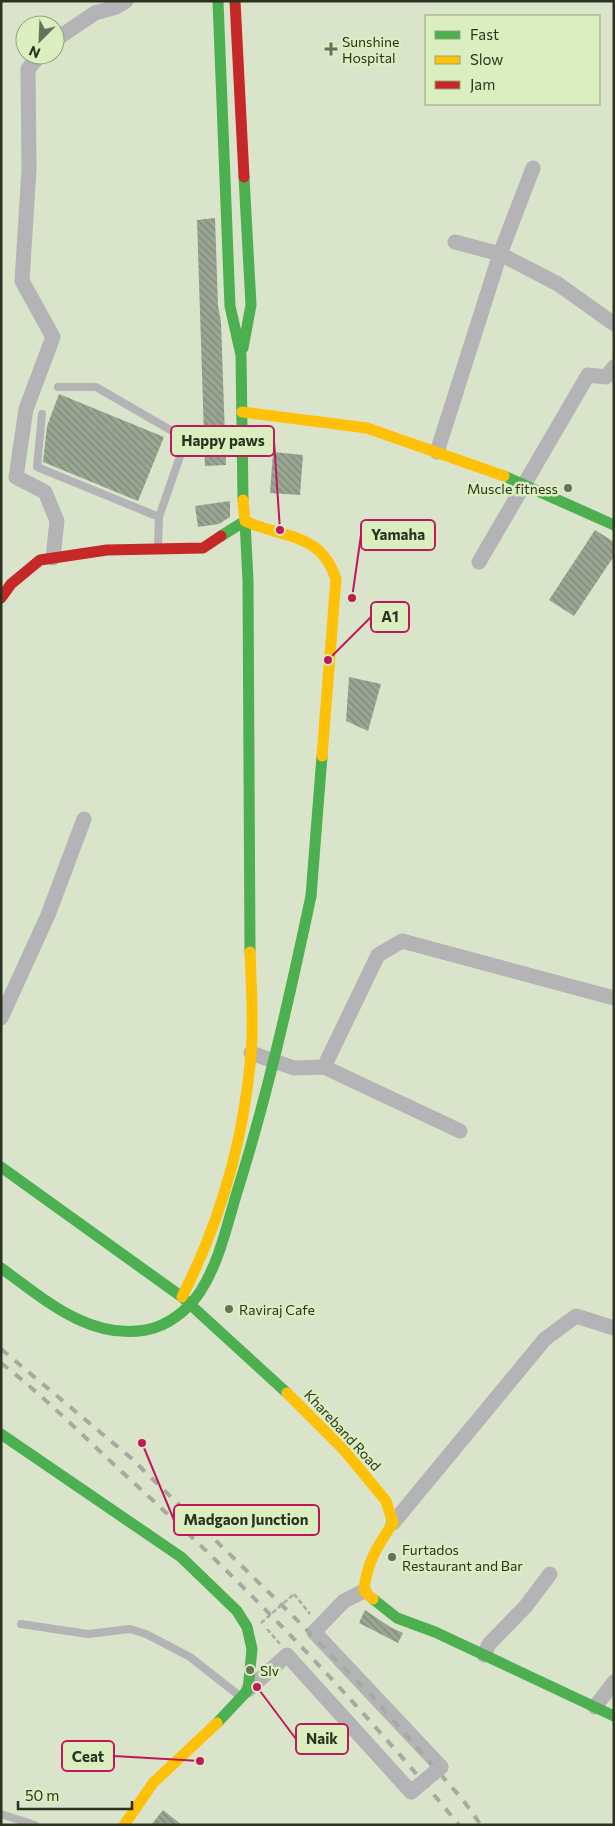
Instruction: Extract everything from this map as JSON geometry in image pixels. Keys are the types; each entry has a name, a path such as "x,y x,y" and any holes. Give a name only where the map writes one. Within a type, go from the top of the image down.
{"main road":[{"path":"182,1297 201,1263 228,1184 247,1093 251,1053 248,591 242,491 241,355 230,306 218,1"},
{"path":"235,1 251,305 241,355"},
{"path":"220,47 237,47"},
{"path":"242,412 367,428 524,483 614,525"},
{"path":"1,598 11,584 40,560 107,550 203,548 245,521"},
{"path":"1,1268 78,1321 125,1332 146,1330 170,1321 199,1292 210,1273 250,1153 267,1092 311,896 336,580 333,565 323,551 309,542 257,528 245,521"},
{"name":"Khareband Road","path":"1,1167 182,1297 290,1396 344,1450 386,1501 393,1523"},
{"path":"1,1434 181,1558 201,1574 237,1611 247,1627 252,1649 245,1694 153,1783 124,1825"},
{"path":"393,1523 370,1556 364,1576 364,1591 397,1618 484,1655 614,1716"}],"street":[{"path":"65,33 95,13 116,7 126,1"},
{"path":"32,65 28,70 29,169 22,281 53,337 26,409 16,476 45,492 56,521 53,558"},
{"path":"437,452 500,254 533,168"},
{"path":"455,242 500,254 558,284 614,324"},
{"path":"479,562 588,375 606,377 614,367"},
{"path":"1,1018 48,915 84,819"},
{"path":"324,1067 378,955 402,941 614,998"},
{"path":"251,1053 294,1068 324,1067 460,1131"},
{"path":"393,1523 545,1339 576,1316 614,1328"},
{"path":"484,1655 489,1644 526,1606 550,1574"},
{"path":"245,1694 287,1655 411,1792 441,1767 314,1632 344,1601 364,1591"},
{"path":"595,1707 614,1682"}],"lane":[{"path":"58,387 96,388 186,439 159,517 158,549"},
{"path":"42,414 37,466 159,517"},
{"path":"20,1624 88,1634 130,1629 146,1634 190,1658 245,1694"},
{"path":"1,1814 35,1825"}],"path":[{"path":"285,1650 261,1623 294,1594 315,1619"}],"building":[{"path":"215,218 226,465 205,466 197,220"},
{"path":"59,394 164,437 138,501 43,462 47,426"},
{"path":"273,452 303,455 300,495 270,493"},
{"path":"230,501 230,517 219,524 198,527 195,506"},
{"path":"595,530 614,542 614,556 574,616 549,600"},
{"path":"349,677 381,684 368,731 346,721"},
{"path":"365,1610 390,1627 403,1633 398,1643 359,1623"},
{"path":"163,1810 182,1825 151,1825"}],"railway":[{"path":"1,1349 131,1458 291,1614 371,1695 463,1800 481,1825"},
{"path":"1,1363 63,1416 255,1599 380,1732 459,1825"}],"traffic: fast":[{"path":"218,1 230,306 241,355 243,500"},
{"path":"243,348 251,305 244,177"},
{"path":"504,476 614,525"},
{"path":"221,536 245,521 248,581 250,952"},
{"path":"311,896 322,756"},
{"path":"1,1268 68,1314 86,1323 105,1329 125,1331 154,1328 170,1321 195,1299 207,1280 218,1255 249,1153 278,1044 311,896"},
{"path":"1,1167 182,1297 287,1393"},
{"path":"1,1434 181,1557 237,1611 247,1627 252,1649 248,1690 217,1723"},
{"path":"373,1599 397,1618 435,1632 614,1716"}],"traffic: slow":[{"path":"242,412 367,428 504,476"},
{"path":"243,500 245,521 310,544 321,552 329,563 336,579 322,756"},
{"path":"182,1297 196,1269 219,1210 243,1117 252,1042 250,952"},
{"path":"287,1393 344,1450 386,1501 393,1523 382,1539 370,1563 365,1581 364,1591 373,1599"},
{"path":"124,1825 153,1783 217,1723"}],"traffic: jam":[{"path":"235,1 244,177"},
{"path":"1,598 11,584 40,560 107,550 203,548 221,536"}],"place":[{"name":"Sunshine Hospital","path":"331,49"},
{"name":"Muscle fitness","path":"568,488"},
{"name":"Happy paws","path":"280,530"},
{"name":"Yamaha","path":"352,598"},
{"name":"A1","path":"328,660"},
{"name":"Raviraj Cafe","path":"229,1309"},
{"name":"Madgaon Junction","path":"142,1443"},
{"name":"Furtados Restaurant and Bar","path":"392,1557"},
{"name":"Slv","path":"250,1670"},
{"name":"Naik","path":"257,1687"},
{"name":"Ceat","path":"200,1761"}]}
